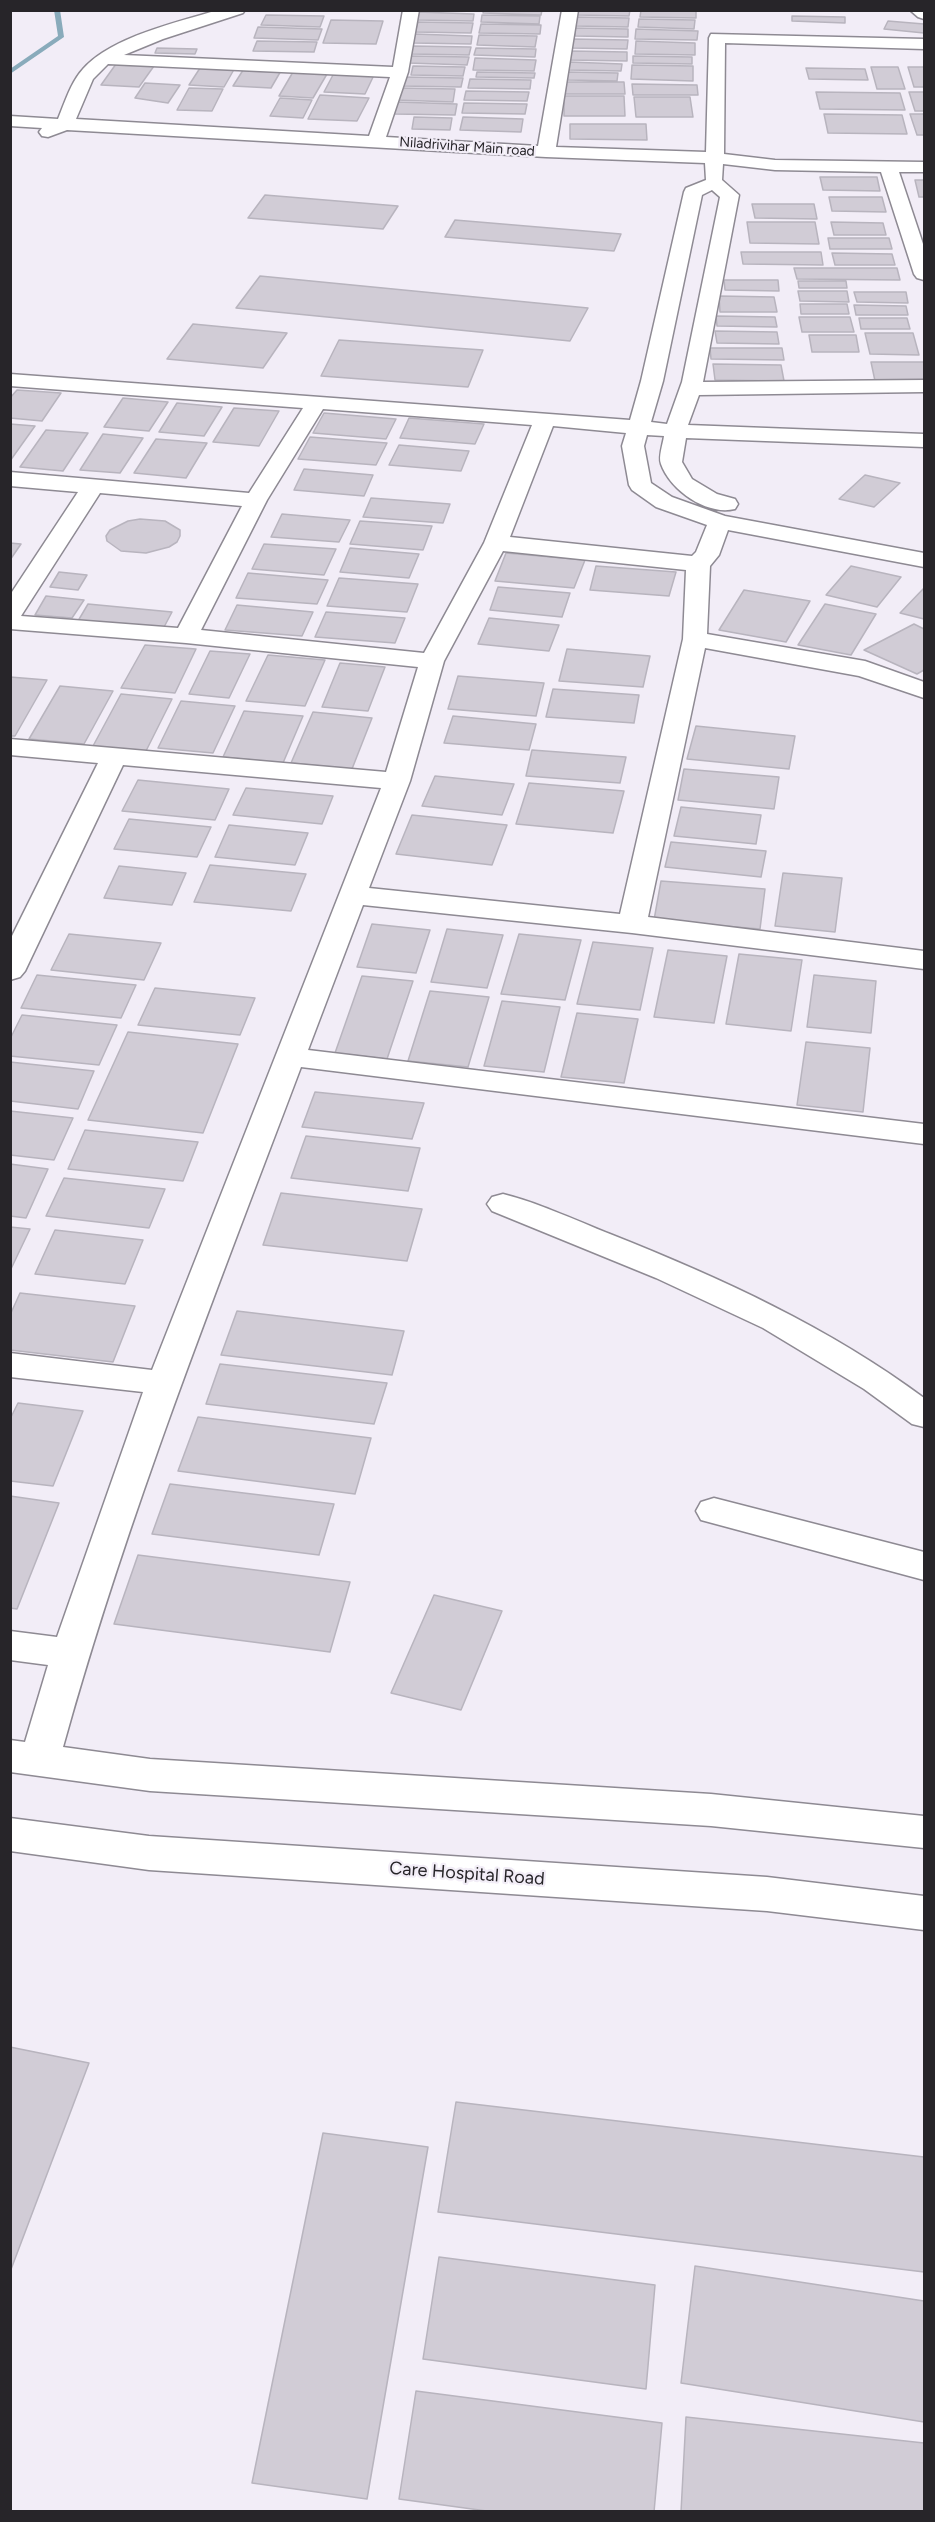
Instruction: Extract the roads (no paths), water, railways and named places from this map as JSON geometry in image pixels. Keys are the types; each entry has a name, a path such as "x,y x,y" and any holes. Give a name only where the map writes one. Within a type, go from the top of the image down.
{"street":[{"path":"10,138 41,135 65,124 88,71 106,59 132,45 237,10"},
{"path":"239,30 250,10"},
{"path":"375,141 400,72 411,10"},
{"path":"546,152 570,10"},
{"path":"918,10 924,14"},
{"path":"714,183 717,38 777,32 924,44"},
{"path":"106,59 232,58 400,72"},
{"name":"Niladrivihar Main road","path":"10,121 546,152 715,158 775,165 924,167"},
{"path":"715,158 778,153 924,155"},
{"path":"888,166 924,274"},
{"path":"714,183 730,195 690,389 676,430 671,462 683,483 709,499 754,512 924,543"},
{"path":"714,183 693,192 652,381 633,446 640,485 664,502 720,522 924,560"},
{"path":"10,380 545,419 710,434 924,441"},
{"path":"690,389 924,386"},
{"path":"186,636 256,500 316,404"},
{"path":"545,419 496,543 432,661 397,781 164,1383 69,1653 25,1758 150,1775 711,1810 924,1832"},
{"path":"10,479 256,500"},
{"path":"10,614 20,582 94,485"},
{"path":"632,924 694,639 698,564 707,555 720,522"},
{"path":"496,543 698,564"},
{"path":"10,622 186,636 432,661"},
{"path":"694,639 865,669 924,691"},
{"path":"10,747 397,781"},
{"path":"10,971 22,923 114,757"},
{"path":"351,895 632,924 924,960"},
{"path":"290,1057 924,1134"},
{"path":"503,1204 650,1262 798,1332 905,1399 924,1415"},
{"path":"10,1365 164,1383"},
{"path":"714,1511 924,1566"},
{"path":"10,1645 69,1653"},
{"name":"Care Hospital Road","path":"10,1834 149,1853 767,1894 924,1913"}],"waterway":[{"path":"10,72 61,37 57,10"}]}
